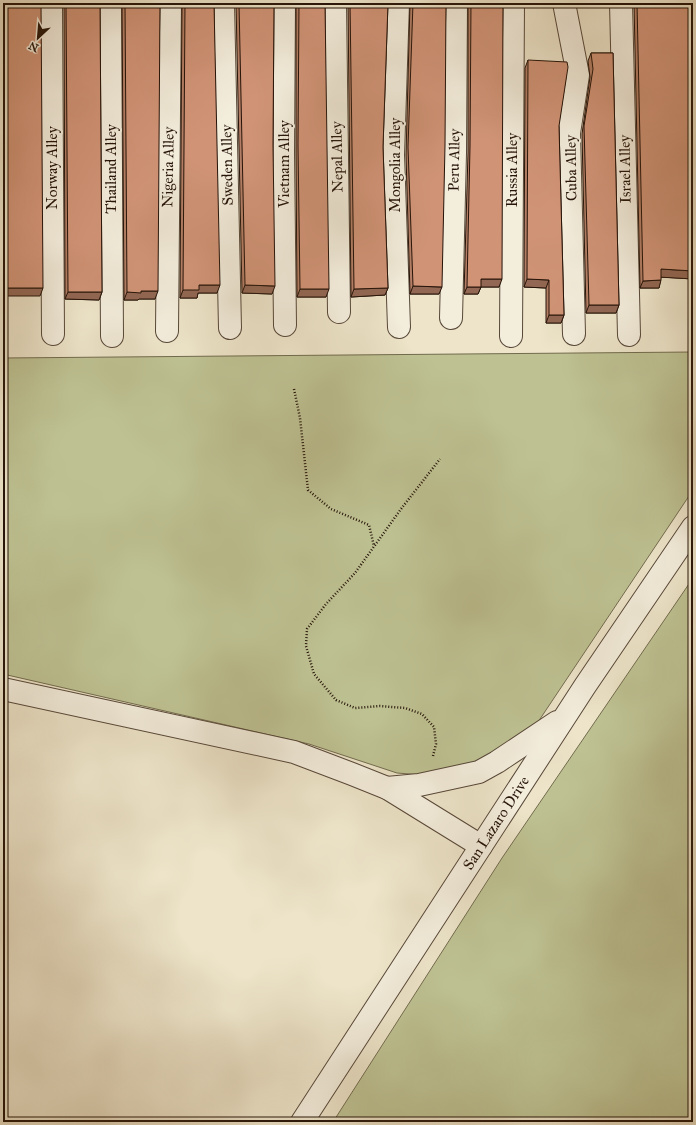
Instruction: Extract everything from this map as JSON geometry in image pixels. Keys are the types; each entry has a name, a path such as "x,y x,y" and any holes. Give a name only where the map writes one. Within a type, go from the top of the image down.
{"street":[{"name":"Norway Alley","path":"51,3 52,334"},
{"name":"Thailand Alley","path":"110,3 112,336"},
{"name":"Nigeria Alley","path":"167,331 170,3"},
{"name":"Sweden Alley","path":"223,3 230,328"},
{"name":"Vietnam Alley","path":"284,3 283,152 285,324"},
{"name":"Nepal Alley","path":"335,3 339,312"},
{"name":"Mongolia Alley","path":"398,3 393,155 399,327"},
{"name":"Peru Alley","path":"451,318 455,153 456,3"},
{"name":"Russia Alley","path":"511,336 513,3"},
{"name":"Cuba Alley","path":"564,3 578,74 569,133 574,334"},
{"name":"Israel Alley","path":"621,3 629,335"},
{"name":"San Lazaro Drive","path":"302,1122 565,716 693,527"},
{"path":"3,689 294,752 387,788 481,846"},
{"path":"387,788 419,785 479,772 565,716"}],"path":[{"path":"294,389 300,418 308,490 331,509 369,524 374,547"},
{"path":"419,785 432,765 436,744 434,727 422,714 405,708 380,706 356,708 336,700 314,674 306,646 307,629 326,604 356,573 401,509 440,458"}],"green space":[{"path":"693,352 693,490 538,722 472,769 423,775 397,773 309,744 3,674 3,358"},
{"path":"693,578 693,1122 333,1122 502,858"}],"building":[{"path":"3,3 41,3 43,288 3,288"},
{"path":"66,3 100,3 102,292 68,292"},
{"path":"125,3 160,3 158,291 141,291 141,293 127,292"},
{"path":"185,3 214,3 220,285 199,285 199,290 183,290"},
{"path":"239,3 274,3 273,145 275,286 245,285"},
{"path":"299,3 325,3 329,289 300,289 298,145"},
{"path":"350,3 388,3 383,147 388,288 354,289"},
{"path":"413,3 446,3 442,287 413,286 408,147"},
{"path":"471,3 503,3 502,279 481,279 481,287 467,287"},
{"path":"637,3 693,3 693,271 661,269 661,280 643,281"},
{"path":"591,53 613,53 619,305 589,305 584,126 593,69"},
{"path":"528,60 567,62 568,67 559,126 564,315 549,315 549,280 527,279"}]}
